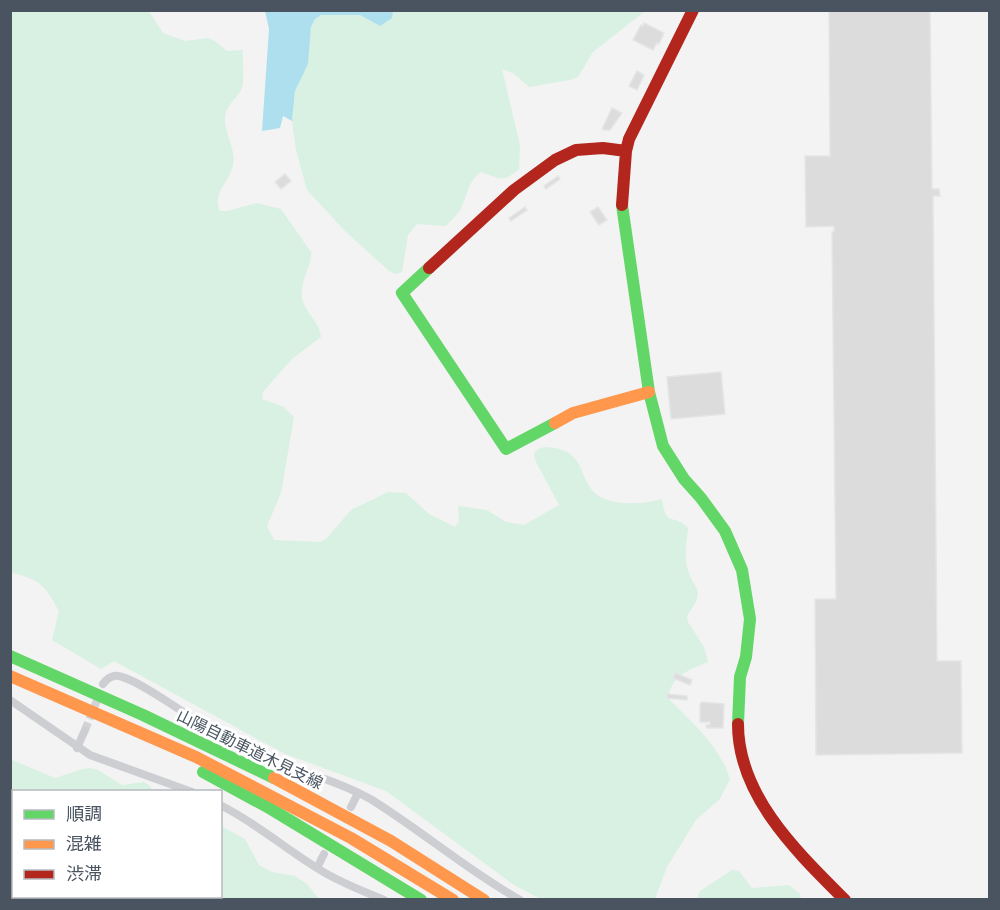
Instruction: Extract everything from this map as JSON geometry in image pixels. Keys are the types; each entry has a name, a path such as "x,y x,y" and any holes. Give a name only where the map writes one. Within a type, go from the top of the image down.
{"main road":[{"path":"693,10 626,151 621,200 649,392 663,446 684,479 726,531 742,570 750,619 746,657 740,677 738,696 738,745 746,771 765,810 815,870 845,900"},
{"path":"626,151 603,148 576,150 555,160 514,190 402,293 506,449 573,413 649,392"},
{"name":"山陽自動車道木見支線","path":"10,656 82,687 254,768 362,824 483,900"},
{"path":"10,676 196,757 342,833 453,900"},
{"path":"134,729 191,766 271,808 421,900"}],"street":[{"path":"103,684 108,678 122,676 200,723 278,762 358,793 421,832 502,890 520,900"},
{"path":"10,700 77,748 187,790"},
{"path":"77,748 85,730"},
{"path":"351,807 358,793"},
{"path":"222,806 260,828 336,880 384,900"},
{"path":"316,868 324,855"}],"green space":[{"path":"10,11 149,11 163,33 185,41 208,38 227,51 243,50 242,87 227,109 225,119 233,156 232,169 219,194 218,205 220,211 257,203 281,209 311,252 302,286 302,298 321,337 292,359 263,392 262,399 284,407 294,417 281,493 267,526 274,540 320,542 327,538 351,510 388,492 406,493 429,514 455,527 459,521 458,506 487,510 506,522 524,525 559,505 535,460 534,453 545,447 565,451 573,456 589,486 603,498 609,501 632,503 662,499 668,517 683,523 688,528 686,563 698,594 687,616 688,622 704,647 708,662 682,674 673,684 669,699 712,745 730,779 720,799 696,820 667,867 655,899 541,899 514,885 386,791 285,754 114,661 101,669 52,640 59,611 50,596 41,585 30,578 11,574"},
{"path":"392,11 645,11 593,52 578,77 529,87 513,73 502,69 520,145 519,169 505,178 481,172 471,183 459,212 446,226 417,224 408,235 402,272 395,274 345,231 307,190 296,150 292,121 295,91 308,64 311,27 315,19 321,15 360,15 380,26"},
{"path":"10,759 55,778 90,768 98,770 122,785 144,782 152,790 12,790 12,898 222,898 222,827 245,839 259,865 272,872 295,876 307,884 319,899 11,899"},
{"path":"732,870 739,871 752,888 789,885 800,894 801,899 697,899 700,891"}],"water":[{"path":"265,11 393,11 392,18 380,26 360,15 321,15 315,19 311,27 308,64 295,91 292,121 283,116 280,128 262,131 269,29"}],"building":[{"path":"829,10 930,10 932,189 939,189 940,196 933,196 937,661 961,661 962,753 816,755 815,599 836,599 832,232 834,232 834,226 806,227 805,156 830,156"},
{"path":"644,23 664,33 653,50 633,40"},
{"path":"637,71 644,75 637,90 629,86"},
{"path":"612,108 622,113 610,130 602,129"},
{"path":"285,174 291,181 281,189 275,182"},
{"path":"558,176 560,179 546,189 544,186"},
{"path":"525,207 527,210 511,221 509,218"},
{"path":"598,207 607,220 599,225 590,212"},
{"path":"721,372 725,414 671,419 667,377"},
{"path":"675,673 692,680 690,685 673,678"},
{"path":"667,694 687,696 687,700 667,698"},
{"path":"702,702 724,704 723,728 707,728 706,725 710,725 710,722 700,722"}],"tunnel":[{"path":"85,730 100,693"}],"traffic: fast":[{"path":"622,205 649,392 663,446 684,479 725,531 742,570 750,619 746,657 740,677 738,724"},
{"path":"429,268 402,293 506,449 555,423"},
{"path":"10,656 143,715 274,778"},
{"path":"203,772 271,809 421,900"}],"traffic: slow":[{"path":"555,423 573,413 649,392"},
{"path":"10,676 196,757 351,838 453,900"},
{"path":"274,778 391,841 484,900"}],"traffic: jam":[{"path":"622,205 629,139 693,10"},
{"path":"429,268 514,190 555,160 576,150 603,148 626,151"},
{"path":"738,724 741,750 748,775 759,799 790,842 845,900"}]}
